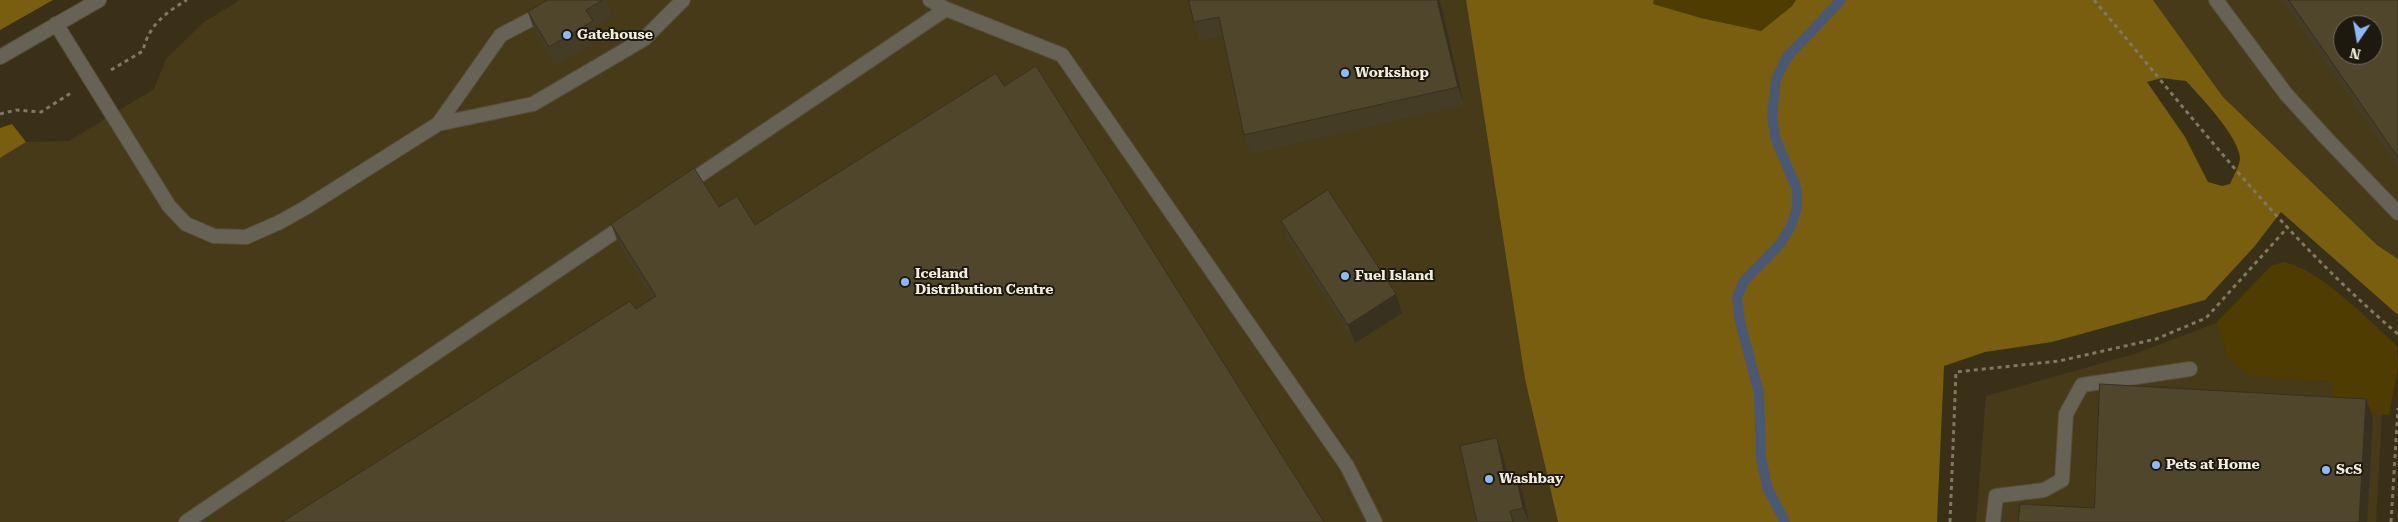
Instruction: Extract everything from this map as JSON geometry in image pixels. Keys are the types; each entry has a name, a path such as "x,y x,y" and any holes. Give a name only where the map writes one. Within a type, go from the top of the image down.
{"street":[{"path":"0,57 99,0"},
{"path":"438,124 502,35 568,0"},
{"path":"56,24 169,206 186,224 214,236 246,237 280,222 438,124 533,104 644,39 682,0"},
{"path":"930,0 946,9 1062,55 1347,466 1375,522"},
{"path":"2216,0 2286,94 2327,140 2398,213"},
{"path":"673,193 946,9"},
{"path":"186,522 640,215"},
{"path":"1993,522 1996,496 2044,490 2062,480 2066,414 2082,385 2190,369"}],"path":[{"path":"2094,0 2184,110 2288,228 2370,311 2398,334"},
{"path":"2391,522 2398,408"}],"shaded area":[{"path":"0,0 53,0 0,30"},
{"path":"240,0 1466,0 1525,379 1558,522 0,522 0,158 26,142 69,141 154,89 166,59 204,22"},
{"path":"1466,0 1654,0 1653,4 1701,18 1761,31 1792,6 1796,0 2153,0 2223,97 2377,245 2398,259 2398,315 2281,212 2254,247 2205,300 2052,342 1985,352 1944,366 1937,522 1558,522 1525,379","holes":["2162,78 2186,81 2218,117 2238,149 2240,161 2230,184 2222,186 2208,182 2185,137 2147,82"]},
{"path":"1654,0 1796,0 1792,6 1761,31 1701,18 1653,4"},
{"path":"2153,0 2398,0 2398,259 2377,245 2223,97"},
{"path":"12,124 26,142 0,158 0,128"},
{"path":"2283,262 2297,266 2328,285 2359,310 2397,346 2398,367 2389,415 2332,411 2333,381 2248,375 2228,358 2216,323 2271,266"},
{"path":"2216,323 2228,358 2248,374 2334,381 2332,411 2382,414 2376,522 1976,522 1986,396 2134,354"}],"building":[{"path":"548,0 603,0 586,10 593,21 549,47 528,12"},
{"name":"Workshop","path":"1189,0 1437,0 1458,87 1244,135 1219,17 1194,22"},
{"path":"2289,0 2398,0 2398,157 2334,65 2383,65 2383,15 2333,15 2333,63"},
{"name":"Iceland Distribution Centre","path":"1036,66 1324,522 282,522 630,301 636,309 656,296 611,224 694,168 719,207 737,196 755,225 996,73 1004,86"},
{"name":"Fuel Island","path":"1328,190 1396,294 1348,325 1281,221"},
{"path":"2100,384 2366,399 2359,522 2018,522 2020,504 2094,508"},
{"name":"Washbay","path":"1497,438 1505,478 1516,475 1523,508 1510,511 1513,522 1477,522 1460,446"}],"waterway":[{"path":"1785,522 1767,487 1761,458 1759,393 1740,322 1737,298 1744,281 1780,244 1791,226 1797,208 1797,190 1775,137 1772,115 1776,79 1787,57 1841,0"}],"place":[{"name":"Gatehouse","path":"567,35"},
{"name":"Workshop","path":"1345,73"},
{"name":"Fuel Island","path":"1345,276"},
{"name":"Iceland Distribution Centre","path":"905,282"},
{"name":"Pets at Home","path":"2156,465"},
{"name":"ScS","path":"2326,470"},
{"name":"Washbay","path":"1489,479"}]}
